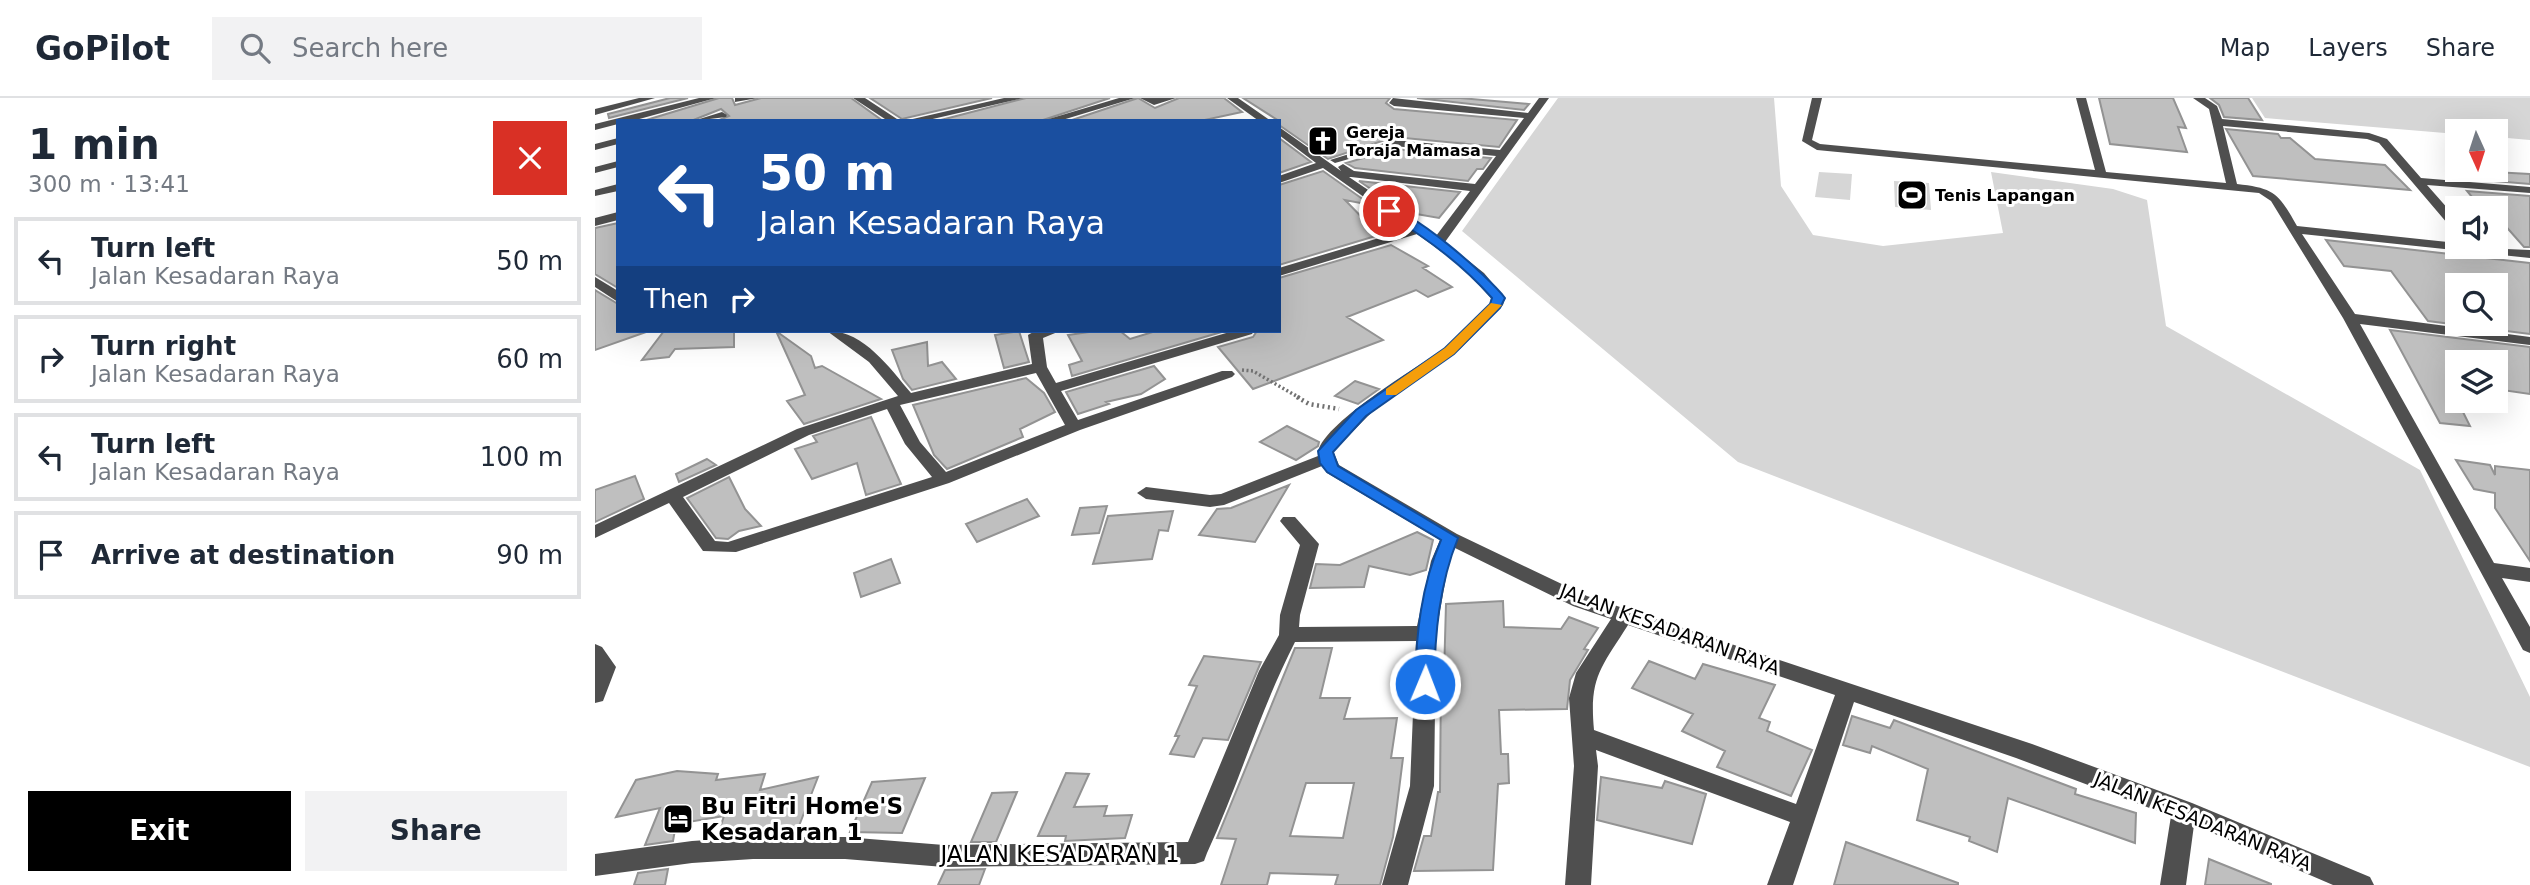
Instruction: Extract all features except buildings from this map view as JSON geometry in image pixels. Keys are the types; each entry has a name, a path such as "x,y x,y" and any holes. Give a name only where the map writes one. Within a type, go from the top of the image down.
{"street":[{"path":"595,112 650,98"},
{"path":"626,119 711,98"},
{"path":"738,100 753,98"},
{"path":"858,98 892,119"},
{"path":"918,119 1018,98"},
{"path":"1054,119 1130,98"},
{"path":"1145,98 1154,102 1171,98"},
{"path":"1232,98 1263,119"},
{"path":"1398,98 1394,103 1531,116"},
{"path":"1437,244 1544,98"},
{"path":"1817,98 1807,141 1811,146 2232,186 2271,194 2350,318 2530,645"},
{"path":"2081,98 2101,174"},
{"path":"2198,98 2214,108 2232,186"},
{"path":"2214,108 2223,100"},
{"path":"706,119 722,115"},
{"path":"595,127 616,122"},
{"path":"2217,122 2374,138 2386,143 2445,213"},
{"path":"1146,493 1210,501 1224,499 1327,458 1325,451 1331,443 1361,413 1450,351 1498,301 1496,292 1489,285 1420,229 1389,211 1281,131"},
{"path":"595,147 616,142"},
{"path":"1476,188 1351,174 1335,160 1394,143 1503,154"},
{"path":"1281,179 1325,163"},
{"path":"595,170 616,165"},
{"path":"2418,181 2530,190"},
{"path":"595,193 616,188"},
{"path":"595,222 616,217"},
{"path":"1281,271 1420,229"},
{"path":"2293,229 2445,245"},
{"path":"2508,252 2530,254"},
{"path":"595,281 616,297"},
{"path":"2350,318 2530,341"},
{"path":"837,333 874,359 899,400 913,444 943,479"},
{"path":"1044,333 1035,335 1040,367 1074,427"},
{"path":"1051,389 1240,333"},
{"path":"595,532 803,432 899,400 1040,367"},
{"path":"673,496 710,547 717,549 766,537 943,479 1074,427 1227,374"},
{"name":"JALAN KESADARAN RAYA","path":"1327,458 1333,469 1450,538 1580,601 2024,751 2184,810 2361,885"},
{"path":"1289,521 1310,544 1290,615 1289,635 1426,633"},
{"path":"1395,885 1422,786 1426,633 1440,561 1450,538"},
{"path":"2489,569 2530,575"},
{"path":"1578,885 1586,766 1580,698 1587,673 1623,616"},
{"name":"JALAN KESADARAN 1","path":"595,865 692,852 753,848 845,848 944,856 1195,853 1218,803 1270,671 1289,635"},
{"path":"595,652 605,667 595,695"},
{"path":"1780,885 1847,691"},
{"path":"1584,736 1803,817"},
{"path":"2173,885 2184,810"}],"path":[{"path":"1227,374 1253,371 1309,404 1361,413"}],"shaded area":[{"path":"1558,98 1774,98 1781,186 1813,235 1883,246 2003,233 1991,172 2113,189 2147,200 2166,326 2420,470 2530,697 2530,767 1738,462 1462,231"},
{"path":"2252,98 2530,98 2530,140 2508,138 2508,119 2445,119 2445,133 2265,118"},
{"path":"1819,172 1852,174 1850,200 1815,197"},
{"name":"Tenis Lapangan","path":"1894,181 1929,183 1931,210 1895,207"}],"slow traffic":[{"path":"1391,392 1450,351 1496,305"}],"place":[{"name":"Gereja Toraja Mamasa","path":"1323,141"},
{"name":"Tenis Lapangan","path":"1912,195"},
{"name":"Bu Fitri Home'S Kesadaran 1","path":"678,819"}],"route":[{"path":"1389,211 1420,229 1482,279 1496,292 1498,298 1496,305 1450,351 1361,413 1340,432 1325,451 1328,463 1333,469 1450,538 1440,561 1433,592 1426,633 1425,684"}]}
